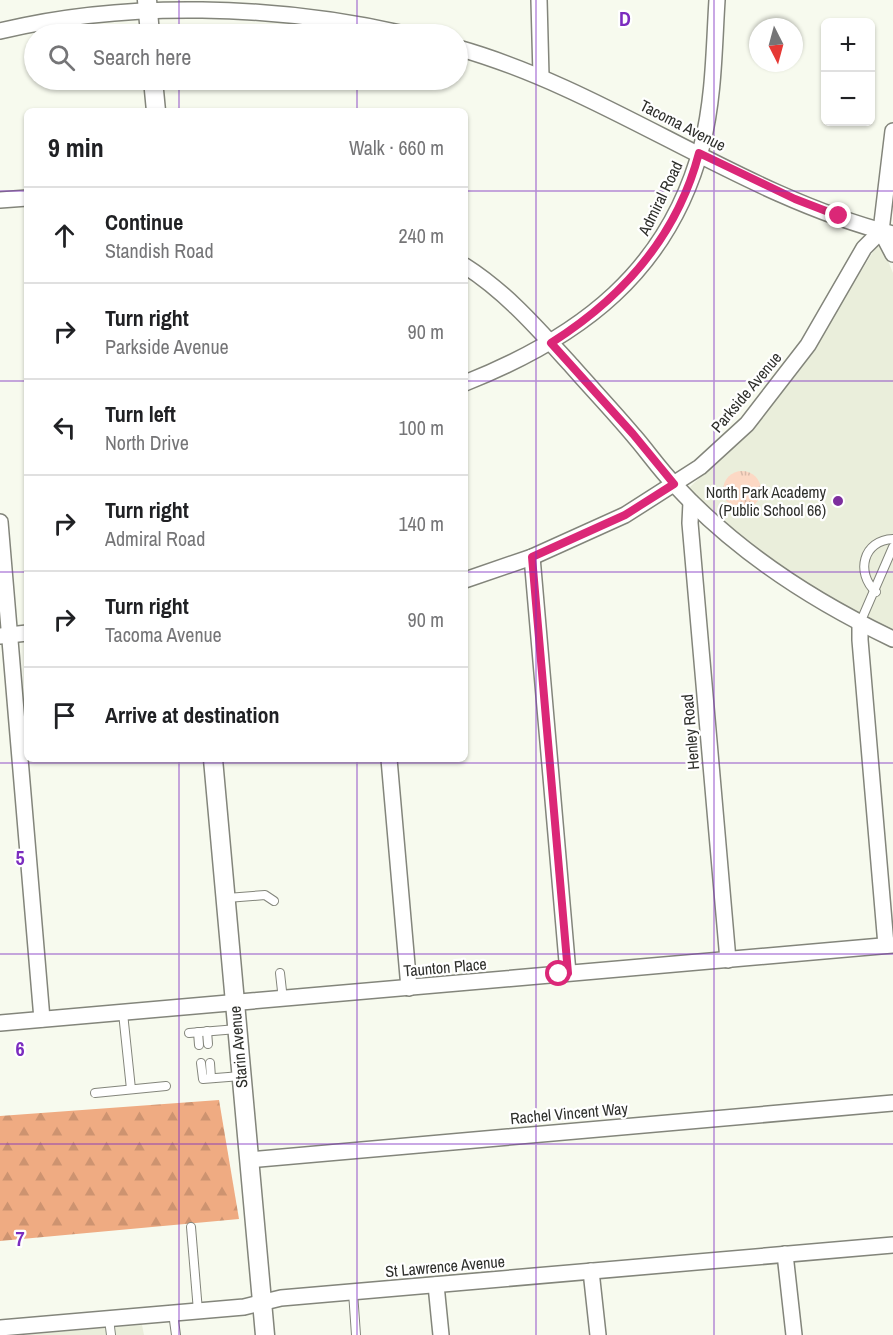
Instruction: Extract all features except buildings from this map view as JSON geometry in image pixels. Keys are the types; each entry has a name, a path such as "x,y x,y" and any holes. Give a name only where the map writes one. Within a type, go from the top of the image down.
{"street":[{"path":"539,0 541,76"},
{"name":"Admiral Road","path":"468,382 551,343 598,311 640,269 671,223 699,153 708,110 717,0"},
{"path":"147,4 149,24"},
{"path":"29,24 147,4 286,13 348,24"},
{"path":"0,31 24,25"},
{"name":"Tacoma Avenue","path":"468,51 541,76 795,199 887,233"},
{"path":"154,90 156,108"},
{"path":"893,131 887,233 893,254"},
{"path":"0,200 24,198"},
{"name":"Parkside Avenue","path":"468,579 532,557 625,515 708,460 747,424 808,345 864,248 887,233"},
{"path":"468,268 507,297 551,343 691,502 770,567 860,623 893,639"},
{"name":"Henley Road","path":"691,502 690,523 728,960"},
{"path":"0,522 5,635 42,1019"},
{"path":"532,557 568,973"},
{"path":"860,623 890,945"},
{"path":"5,635 24,633"},
{"name":"Starin Avenue","path":"213,762 265,1335"},
{"path":"389,762 409,988"},
{"name":"Taunton Place","path":"0,1023 890,945"},
{"name":"Rachel Vincent Way","path":"249,1160 893,1103"},
{"name":"St Lawrence Avenue","path":"0,1328 244,1307 262,1302 353,1292 893,1245"},
{"path":"785,1254 794,1335"},
{"path":"591,1272 598,1335"},
{"path":"436,1285 441,1335"}],"lane":[{"path":"876,592 865,580 864,558 875,544 893,539"},
{"path":"860,623 876,592 893,547"},
{"path":"225,898 265,895 274,901"},
{"path":"280,973 283,1000"},
{"path":"123,1013 131,1089"},
{"path":"204,1044 198,1032 237,1029"},
{"path":"205,1063 202,1079 241,1076"},
{"path":"94,1093 166,1086"},
{"path":"191,1227 198,1311"},
{"path":"353,1292 356,1335"},
{"path":"174,1313 176,1335"},
{"path":"110,1318 111,1335"}],"shaded area":[{"path":"878,244 881,244 893,273 893,630 803,583 773,563 716,517 689,488 750,429 800,370"},
{"path":"142,1325 144,1335 23,1335"}],"green space":[{"path":"742,471 755,477 761,490 755,503 742,509 729,503 723,490 729,477"},
{"path":"219,1100 239,1219 0,1241 0,1116"}],"place":[{"name":"North Park Academy (Public School 66)","path":"838,501"}],"route":[{"path":"559,974 568,973 532,557 579,538 625,515 674,484 633,434 551,343 598,311 640,269 671,223 688,188 699,153 746,177 839,216"}]}
